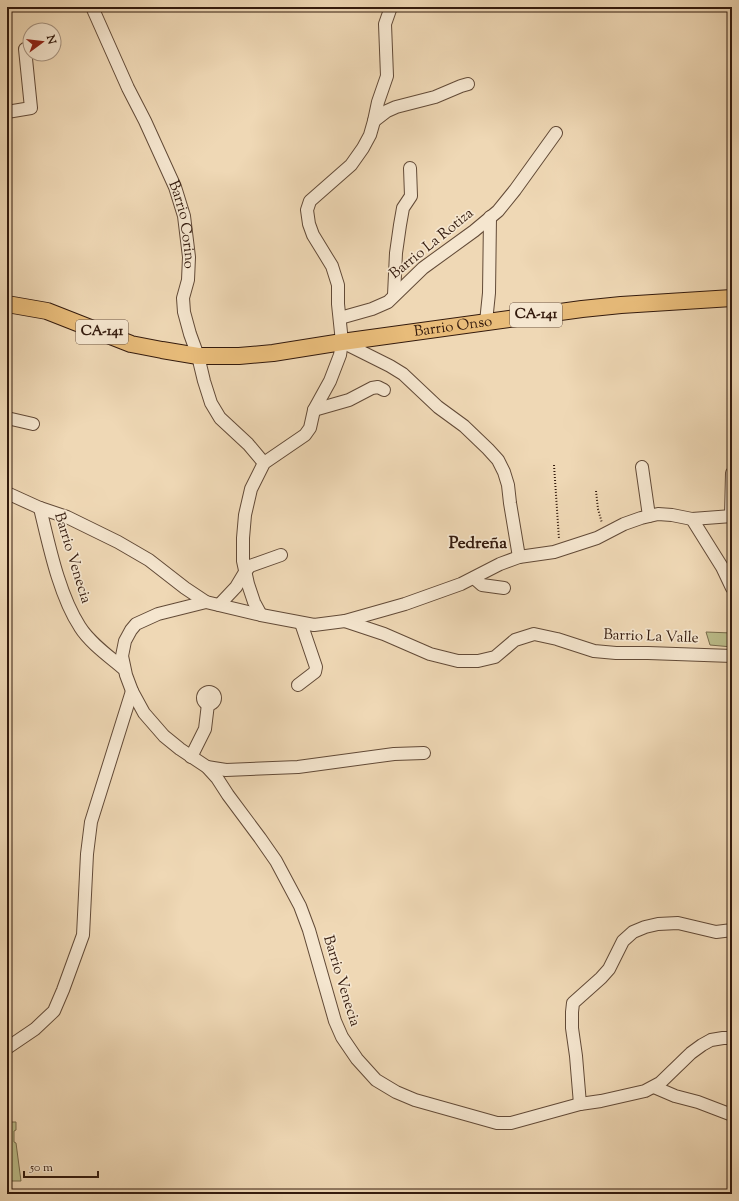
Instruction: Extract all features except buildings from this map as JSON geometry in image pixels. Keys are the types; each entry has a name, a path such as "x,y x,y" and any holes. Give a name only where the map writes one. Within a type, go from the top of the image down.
{"main road":[{"name":"Barrio Onso","path":"198,356 239,356 273,353 582,309 732,298"},
{"name":"CA-141","path":"7,304 47,311 131,344 198,356"}],"street":[{"name":"Barrio Corino","path":"92,7 128,88 145,121 175,187 184,216 190,257 188,280 182,298 184,312 211,403 220,418 248,444 264,463"},
{"path":"261,615 254,602 248,584 243,561 245,515 251,489 264,463 305,435 310,428 314,410 330,381 340,355 342,342 338,284 332,266 313,234 308,210 310,201 351,165 370,135 386,76 385,24 391,7"},
{"path":"7,112 31,108 26,62"},
{"path":"374,121 387,110 435,97 468,84"},
{"name":"Barrio La Rotiza","path":"340,318 372,309 388,302 423,268 474,231 498,211 556,133"},
{"name":"Barrio La Rotiza","path":"394,295 396,253 403,208 411,196 410,168"},
{"name":"Barrio La Rotiza","path":"486,322 489,293 490,217"},
{"path":"342,342 403,374 438,407 474,434 498,460 504,472 508,486 519,557"},
{"path":"314,410 349,400 372,388 384,390"},
{"path":"7,418 33,424"},
{"path":"642,467 649,516"},
{"path":"7,493 40,508 67,517 118,542 149,560 206,602 261,615 314,625 345,621 405,604 461,584 500,564 519,557 559,550 597,538 624,524 649,516 658,514 692,519 731,516 732,473"},
{"name":"Barrio Venecia","path":"40,508 59,580 68,605 80,628 98,647 124,669"},
{"path":"692,519 722,567 732,588"},
{"path":"219,605 236,587 250,566 281,555"},
{"path":"474,578 482,585 504,588"},
{"name":"Barrio Venecia","path":"206,602 158,614 136,624 131,630 126,641 122,656 126,676 144,713 164,736 207,767 217,778 276,861 300,906 309,930 335,1021 342,1037 356,1059 376,1080 396,1092 415,1100 497,1123 511,1123 580,1104 645,1091 654,1087"},
{"name":"Barrio La Valle","path":"345,621 384,634 430,654 458,661 478,661 495,657 515,640 534,634 557,639 594,651 616,653 732,656"},
{"path":"298,685 315,672 316,667 301,623"},
{"path":"7,1048 35,1029 54,1011 83,935 87,854 91,822 132,691"},
{"path":"192,757 205,729 208,704"},
{"name":"Barrio Venecia","path":"207,767 226,770 298,767 394,754 424,753"},
{"path":"580,1104 572,1028 572,1012 574,1003 609,969 623,941 633,932 658,924 678,923 716,932 732,930"},
{"path":"654,1087 691,1053 702,1045 711,1040 732,1038"},
{"path":"654,1087 675,1096 698,1102 732,1115"}],"path":[{"path":"554,465 559,550"},
{"path":"596,491 598,508 605,534"}],"green space":[{"path":"706,632 732,633 732,647 710,645"},
{"path":"7,1114 10,1114 11,1122 16,1122 14,1142 16,1143 21,1181 7,1181"}],"district":[{"name":"Pedreña","path":"478,544"}]}
